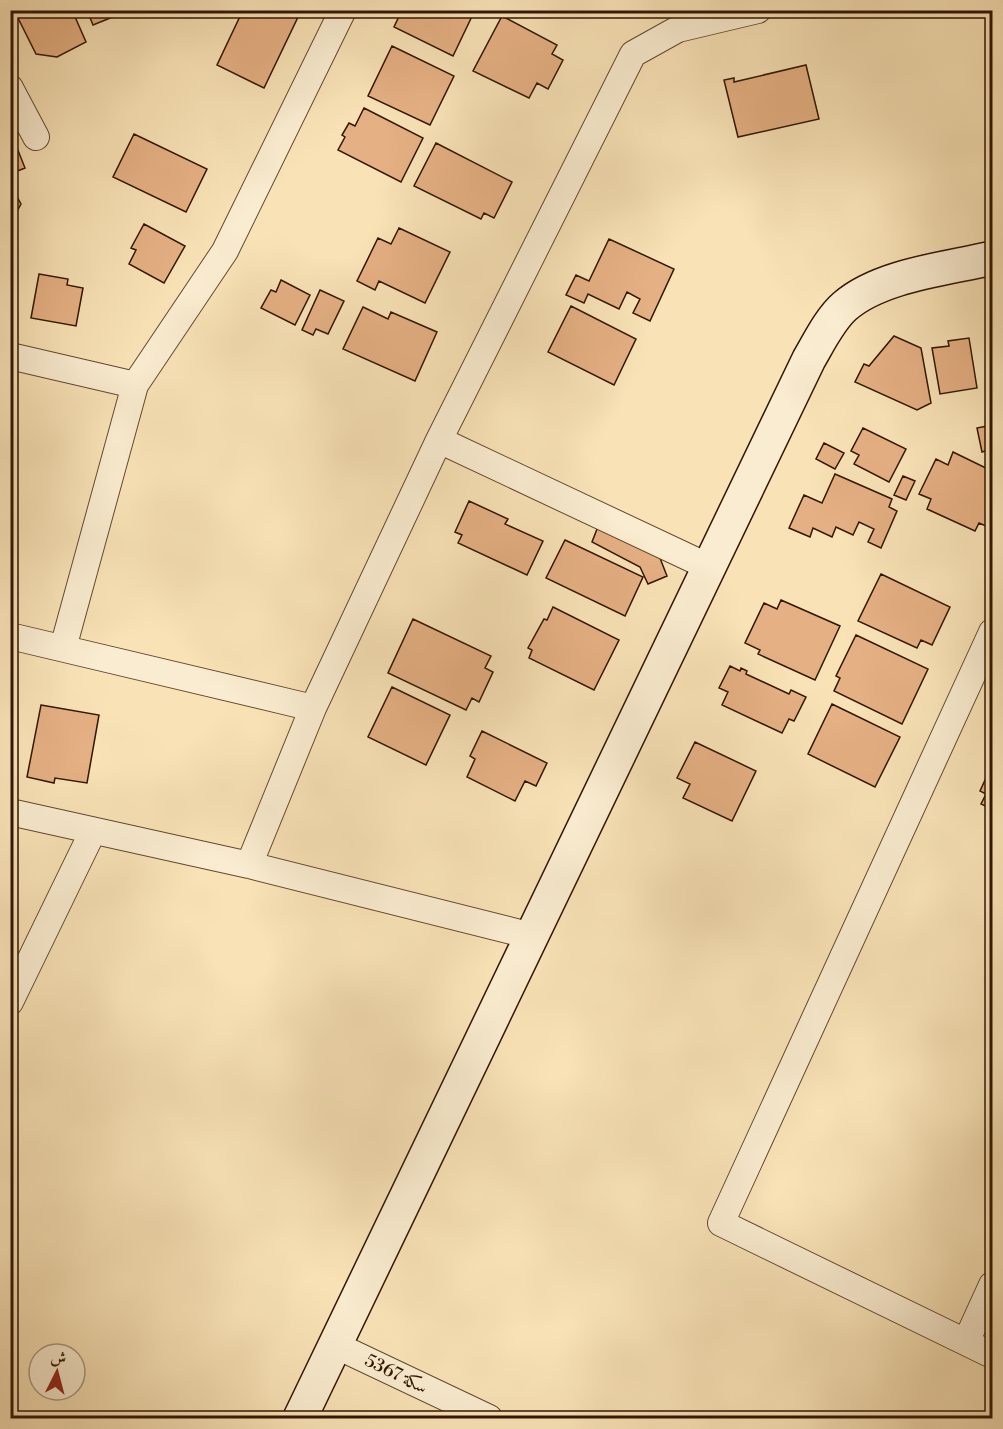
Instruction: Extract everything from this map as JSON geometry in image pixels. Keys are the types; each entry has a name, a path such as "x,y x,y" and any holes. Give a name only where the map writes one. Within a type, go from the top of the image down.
{"street":[{"path":"63,648 135,385 225,251 343,10"},
{"path":"249,865 313,708 439,440 633,54 678,29 758,10"},
{"path":"10,88 36,137"},
{"path":"300,1419 809,359 844,307 870,288 993,258"},
{"path":"10,356 135,385"},
{"path":"439,440 709,567"},
{"path":"993,632 721,1223 993,1355"},
{"path":"10,636 313,708"},
{"path":"10,812 249,865 532,936"},
{"path":"10,1002 93,831"},
{"path":"966,1342 993,1285"},
{"name":"سكة 5367","path":"335,1345 489,1419"}],"building":[{"path":"14,10 72,10 86,42 57,57 36,54"},
{"path":"87,10 130,10 93,25"},
{"path":"243,10 284,10 298,17 264,88 217,65"},
{"path":"402,10 475,10 453,56 394,27"},
{"path":"502,16 557,45 552,54 563,60 548,89 537,83 529,98 473,71"},
{"path":"392,46 454,76 430,125 368,96"},
{"path":"806,65 819,119 738,137 724,80 734,78 734,82"},
{"path":"364,108 423,138 401,182 338,150 345,137 342,135 349,123 355,126"},
{"path":"10,130 25,168 10,174"},
{"path":"134,134 207,169 186,212 113,177"},
{"path":"436,143 512,182 494,218 484,213 481,219 414,186"},
{"path":"10,184 21,204 15,215 10,214"},
{"path":"144,224 185,246 164,283 129,264 136,250 131,248"},
{"path":"399,228 450,252 425,303 379,281 375,290 357,281 378,238 391,244"},
{"path":"609,239 674,269 650,321 633,313 640,299 627,292 619,309 588,294 584,303 566,295 576,275 589,281"},
{"path":"39,274 68,279 67,285 83,288 76,326 31,318"},
{"path":"281,280 310,295 295,325 261,308 271,290 276,292"},
{"path":"320,290 344,301 328,334 316,329 313,335 302,330"},
{"path":"571,306 636,339 614,385 548,352"},
{"path":"363,307 388,319 391,312 437,332 415,381 343,349"},
{"path":"894,336 921,348 931,403 917,410 855,382 864,364 869,366"},
{"path":"969,338 977,388 940,394 932,348 949,346 948,341"},
{"path":"992,425 992,449 982,452 977,428"},
{"path":"863,428 906,449 889,482 854,464 859,455 851,451"},
{"path":"824,443 844,453 835,469 816,459"},
{"path":"953,452 992,471 992,511 986,526 979,523 975,531 927,509 931,499 919,494 936,459 948,465"},
{"path":"835,474 892,499 889,507 897,511 881,548 868,542 874,529 859,522 853,535 836,527 832,537 813,528 810,537 789,528 804,495 822,503"},
{"path":"903,476 915,481 906,500 894,495"},
{"path":"469,501 508,519 505,524 543,541 527,575 458,543 462,535 455,532"},
{"path":"599,524 658,553 667,576 648,584 640,567 592,542"},
{"path":"565,540 643,577 625,616 546,578"},
{"path":"881,574 950,607 932,645 921,640 917,648 858,621"},
{"path":"781,600 840,626 815,680 758,654 760,650 745,643 764,603 777,609"},
{"path":"553,607 619,640 594,690 529,658 532,650 528,648"},
{"path":"413,619 491,656 485,668 493,672 479,702 472,698 466,710 388,673"},
{"path":"856,635 928,669 902,724 834,691 840,678 836,676"},
{"path":"730,666 740,671 741,668 747,671 746,674 789,694 791,690 806,697 794,721 789,719 782,733 722,705 728,692 719,688"},
{"path":"392,687 450,715 426,765 368,737"},
{"path":"832,704 900,737 875,787 808,754"},
{"path":"41,705 99,715 87,783 55,778 54,783 27,777"},
{"path":"482,731 547,763 536,786 525,781 515,801 467,777 475,759 470,756"},
{"path":"695,742 756,771 732,821 683,798 690,784 677,778"},
{"path":"992,765 992,809 981,804 986,794 980,791"}]}
